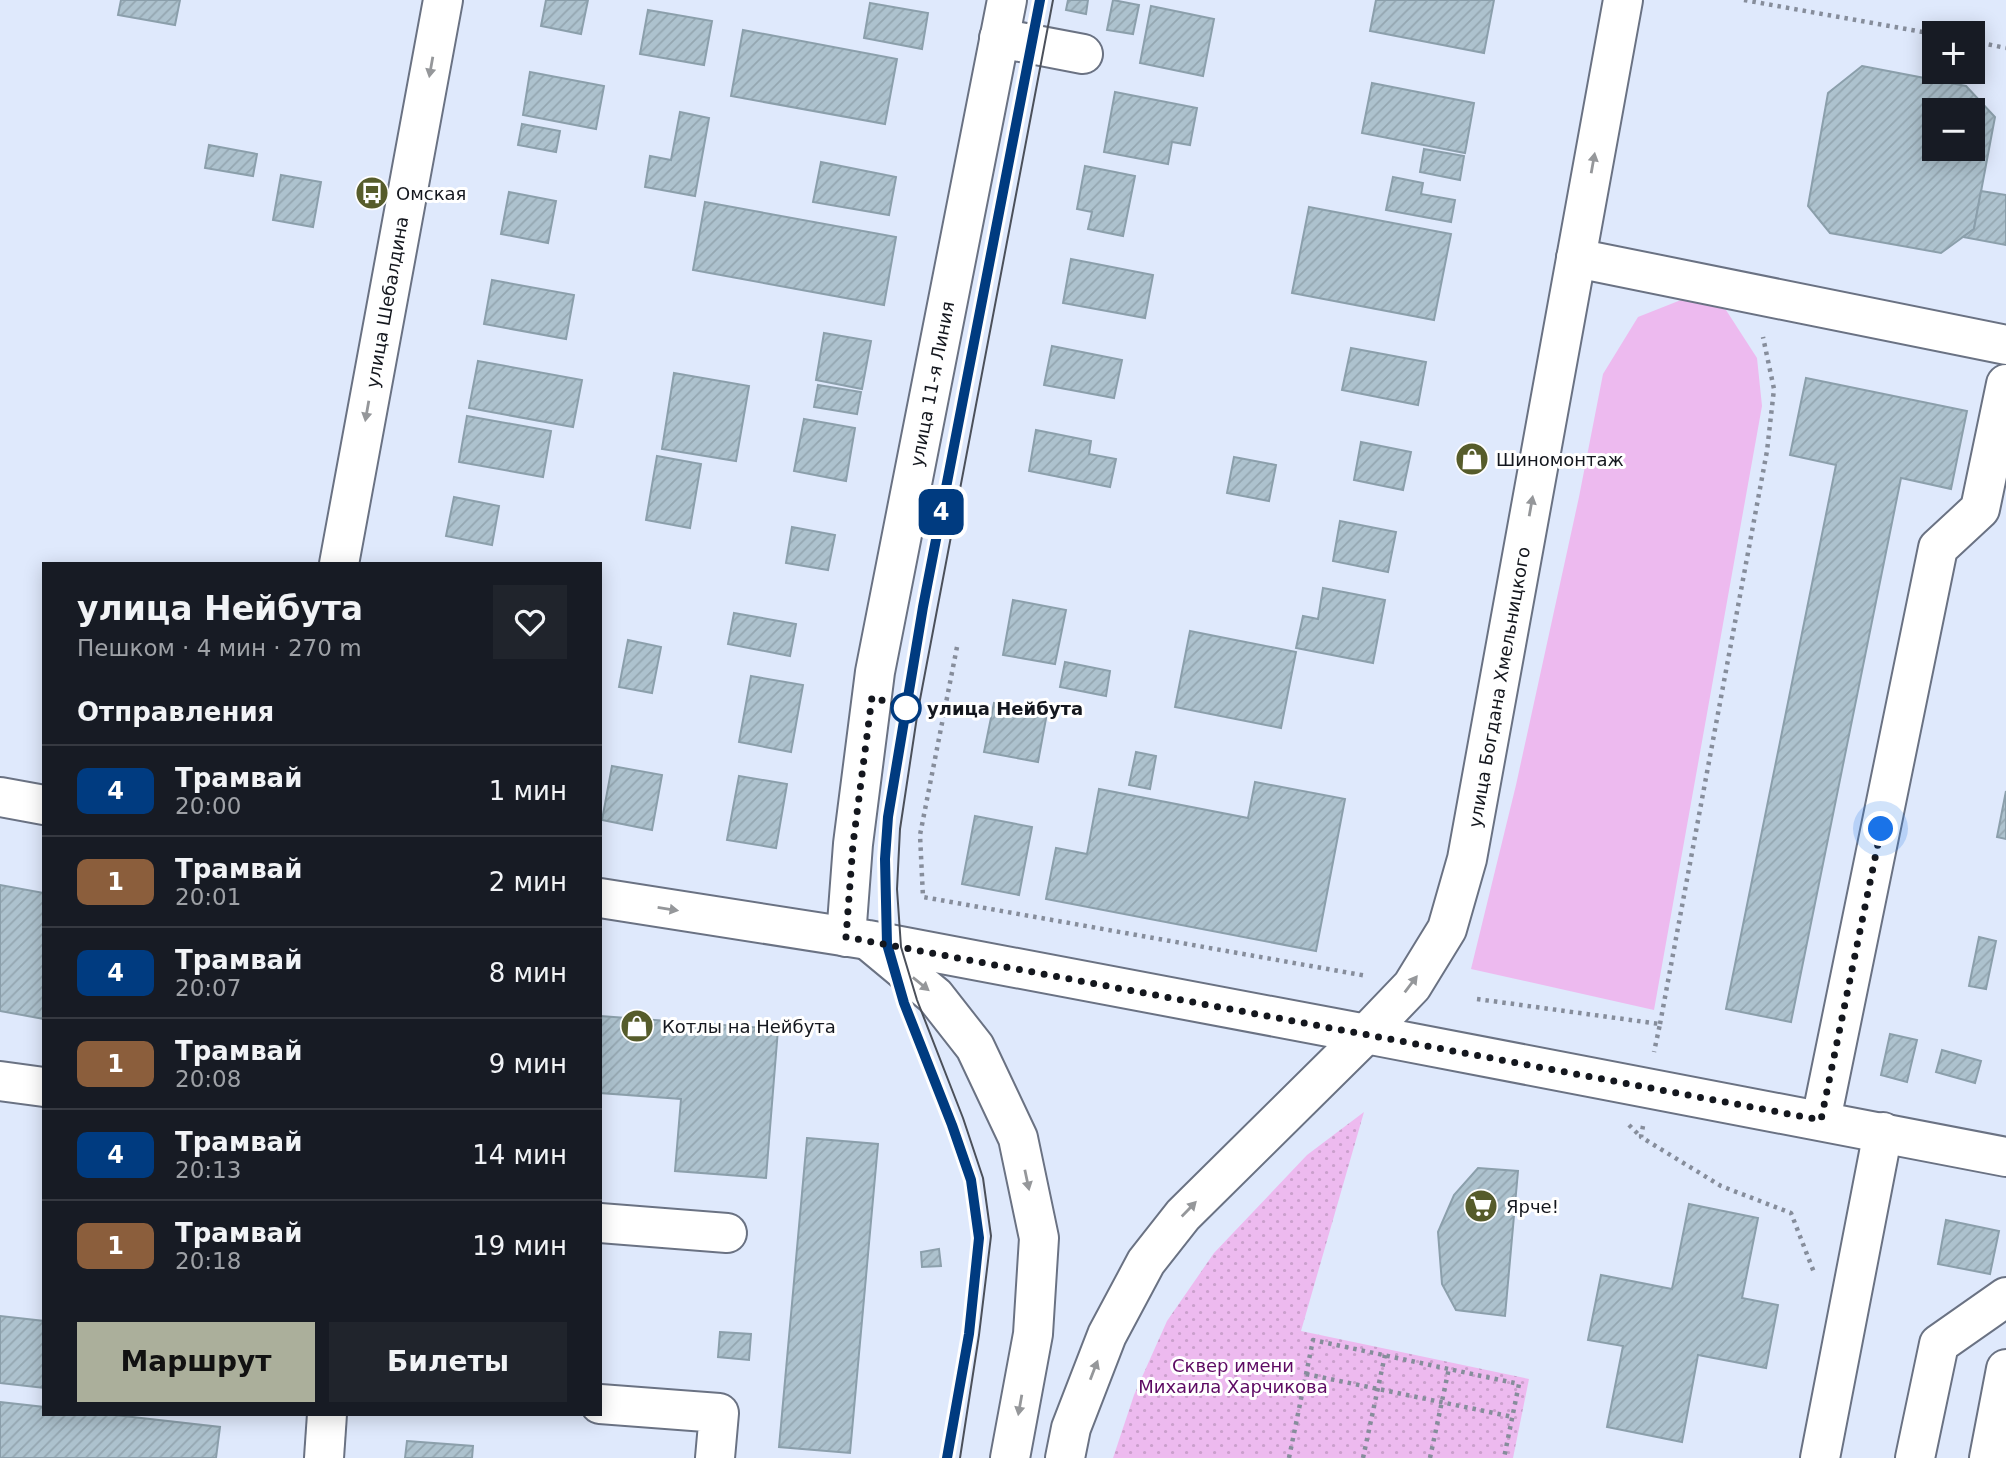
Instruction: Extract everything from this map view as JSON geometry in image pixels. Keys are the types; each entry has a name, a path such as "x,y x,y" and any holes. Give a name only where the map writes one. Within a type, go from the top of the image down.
{"main road":[{"name":"улица Шебалдина","path":"340,562 443,0"},
{"name":"улица 11-я Линия","path":"857,939 853,844 875,672 1007,0"},
{"name":"улица Богдана Хмельницкого","path":"1065,1458 1071,1428 1107,1335 1146,1262 1182,1215 1412,986 1447,929 1467,859 1623,0"},
{"path":"999,38 1083,54"},
{"path":"1576,258 2006,345"},
{"path":"1821,1120 1938,548 1980,509 2006,384"},
{"path":"0,797 42,805"},
{"path":"602,898 857,939 2006,1157"},
{"path":"857,939 935,996 975,1047 1018,1138 1039,1238 1033,1334 1010,1458"},
{"path":"0,1081 42,1087"},
{"path":"1820,1458 1883,1132"},
{"path":"602,1223 727,1233"},
{"path":"1915,1458 1939,1344 2006,1297"},
{"path":"1989,1458 2006,1369"},
{"path":"602,1404 719,1413 715,1458"},
{"path":"324,1458 327,1416"}],"path":[{"path":"1744,0 1922,32"},
{"path":"1985,43 2006,47"},
{"path":"1641,1137 1648,1087 1767,452 1774,388 1765,339 1741,291"},
{"path":"957,647 920,835 923,897 1378,978"},
{"path":"1477,999 1660,1024"},
{"path":"1624,1120 1641,1137 1721,1186 1791,1213 1818,1283"},
{"path":"1289,1458 1314,1340 1519,1384 1504,1458"},
{"path":"1363,1458 1385,1355"},
{"path":"1430,1458 1449,1368"},
{"path":"1306,1374 1513,1416"}],"green space":[{"path":"1686,298 1726,310 1757,358 1762,406 1654,1010 1471,969 1516,785 1603,374 1638,317"},
{"name":"Сквер имени Михаила Харчикова","path":"1364,1112 1301,1331 1529,1379 1513,1458 1113,1458 1134,1395 1167,1321 1214,1253 1307,1155"}],"building":[{"path":"121,0 180,0 175,25 118,15"},
{"path":"546,0 588,0 581,34 541,26"},
{"path":"1068,0 1088,0 1086,14 1066,10"},
{"path":"1113,0 1139,5 1133,34 1107,30"},
{"path":"1376,0 1494,0 1484,53 1370,31"},
{"path":"870,3 928,13 922,49 864,38"},
{"path":"1151,6 1214,19 1203,76 1140,63"},
{"path":"648,10 712,21 704,65 640,54"},
{"path":"743,30 897,59 885,124 731,96"},
{"path":"1862,66 1922,78 1922,84 1966,86 1977,98 1922,98 1922,161 1985,161 1985,106 1995,117 1974,229 1941,253 1830,233 1808,206 1828,93"},
{"path":"530,72 604,86 596,129 523,115"},
{"path":"1372,83 1474,103 1465,153 1362,133"},
{"path":"1115,92 1197,108 1190,145 1172,142 1168,164 1104,152"},
{"path":"680,112 709,118 695,196 645,187 650,156 671,160"},
{"path":"522,124 560,131 556,152 518,145"},
{"path":"209,145 257,154 253,176 205,168"},
{"path":"1424,149 1464,156 1460,180 1420,172"},
{"path":"821,162 896,177 889,215 813,202"},
{"path":"1085,166 1135,176 1123,236 1088,229 1092,212 1077,209"},
{"path":"281,175 321,182 313,227 273,220"},
{"path":"1393,177 1423,183 1421,194 1455,200 1451,222 1386,210"},
{"path":"1981,191 2006,195 2006,245 1963,237 1974,229"},
{"path":"509,192 556,201 548,243 501,234"},
{"path":"705,202 896,237 884,305 693,270"},
{"path":"1309,207 1451,234 1434,320 1292,293"},
{"path":"1071,259 1153,275 1145,318 1063,303"},
{"path":"492,280 574,295 566,339 484,324"},
{"path":"824,333 871,341 862,389 816,380"},
{"path":"1052,346 1122,360 1114,398 1044,385"},
{"path":"1351,348 1426,362 1418,405 1342,390"},
{"path":"478,361 582,380 573,427 469,408"},
{"path":"674,373 749,386 736,461 662,449"},
{"path":"1806,378 1967,411 1951,489 1901,478 1791,1022 1726,1009 1836,465 1790,455"},
{"path":"818,385 861,392 857,414 814,407"},
{"path":"467,416 551,431 543,477 459,462"},
{"path":"804,419 855,428 846,481 794,471"},
{"path":"1036,430 1091,441 1089,454 1116,459 1110,487 1029,471"},
{"path":"1361,442 1411,452 1403,490 1354,480"},
{"path":"657,456 701,464 690,528 646,520"},
{"path":"1234,457 1276,465 1269,501 1227,493"},
{"path":"454,497 499,506 492,545 446,536"},
{"path":"1340,521 1396,532 1388,572 1333,561"},
{"path":"792,527 835,535 828,570 786,563"},
{"path":"1323,588 1385,600 1373,663 1296,648 1303,616 1318,619"},
{"path":"1013,600 1066,610 1055,664 1003,655"},
{"path":"734,613 796,624 790,656 728,644"},
{"path":"1190,631 1296,652 1281,728 1175,707"},
{"path":"628,640 661,647 652,693 619,687"},
{"path":"1065,662 1110,671 1106,696 1060,687"},
{"path":"751,676 803,685 791,752 739,742"},
{"path":"994,703 1047,713 1038,762 984,752"},
{"path":"1136,752 1156,756 1150,789 1129,785"},
{"path":"612,766 662,775 652,830 602,820"},
{"path":"739,776 787,784 776,848 727,840"},
{"path":"1255,782 1345,799 1316,951 1046,899 1056,848 1087,854 1099,789 1248,818"},
{"path":"2006,791 2006,839 1997,837"},
{"path":"975,816 1032,827 1019,895 962,884"},
{"path":"0,885 42,893 42,1019 0,1011"},
{"path":"1979,937 1996,941 1986,989 1969,986"},
{"path":"602,1016 778,1029 766,1178 675,1171 681,1099 602,1093"},
{"path":"1890,1034 1917,1040 1907,1082 1881,1075"},
{"path":"1942,1050 1981,1061 1975,1083 1936,1072"},
{"path":"807,1138 878,1144 850,1453 779,1447"},
{"path":"1478,1168 1518,1171 1505,1316 1456,1310 1442,1284 1438,1232 1454,1195"},
{"path":"1689,1204 1758,1218 1742,1298 1778,1305 1766,1368 1698,1355 1682,1442 1607,1427 1623,1346 1588,1340 1601,1275 1672,1289"},
{"path":"1946,1220 1999,1231 1990,1274 1938,1264"},
{"path":"939,1249 941,1266 922,1267 921,1252"},
{"path":"0,1316 42,1321 42,1388 0,1383"},
{"path":"720,1332 751,1334 749,1360 718,1357"},
{"path":"0,1402 42,1407 42,1416 124,1416 220,1427 216,1458 0,1458"},
{"path":"407,1441 473,1446 472,1458 405,1458"}],"tram line":[{"path":"947,1458 969,1334 979,1238 971,1180 904,1003 887,944 885,859 888,817 923,607 1040,0"},
{"name":"4","path":"947,1458 969,1334 979,1238 971,1180 904,1003 887,944 885,859 888,817 923,607 1040,0"},
{"path":"960,1458 991,1236 983,1178 963,1118 917,1000 901,947 897,889 900,829 918,710 1053,0"}],"place":[{"name":"Омская","path":"372,193"},
{"name":"Шиномонтаж","path":"1472,459"},
{"name":"улица Нейбута","path":"906,708"},
{"name":"Котлы на Нейбута","path":"637,1026"},
{"name":"Ярче!","path":"1481,1206"}],"route":[{"path":"906,708 872,697 853,844 846,937 1821,1120 1881,829"}]}
